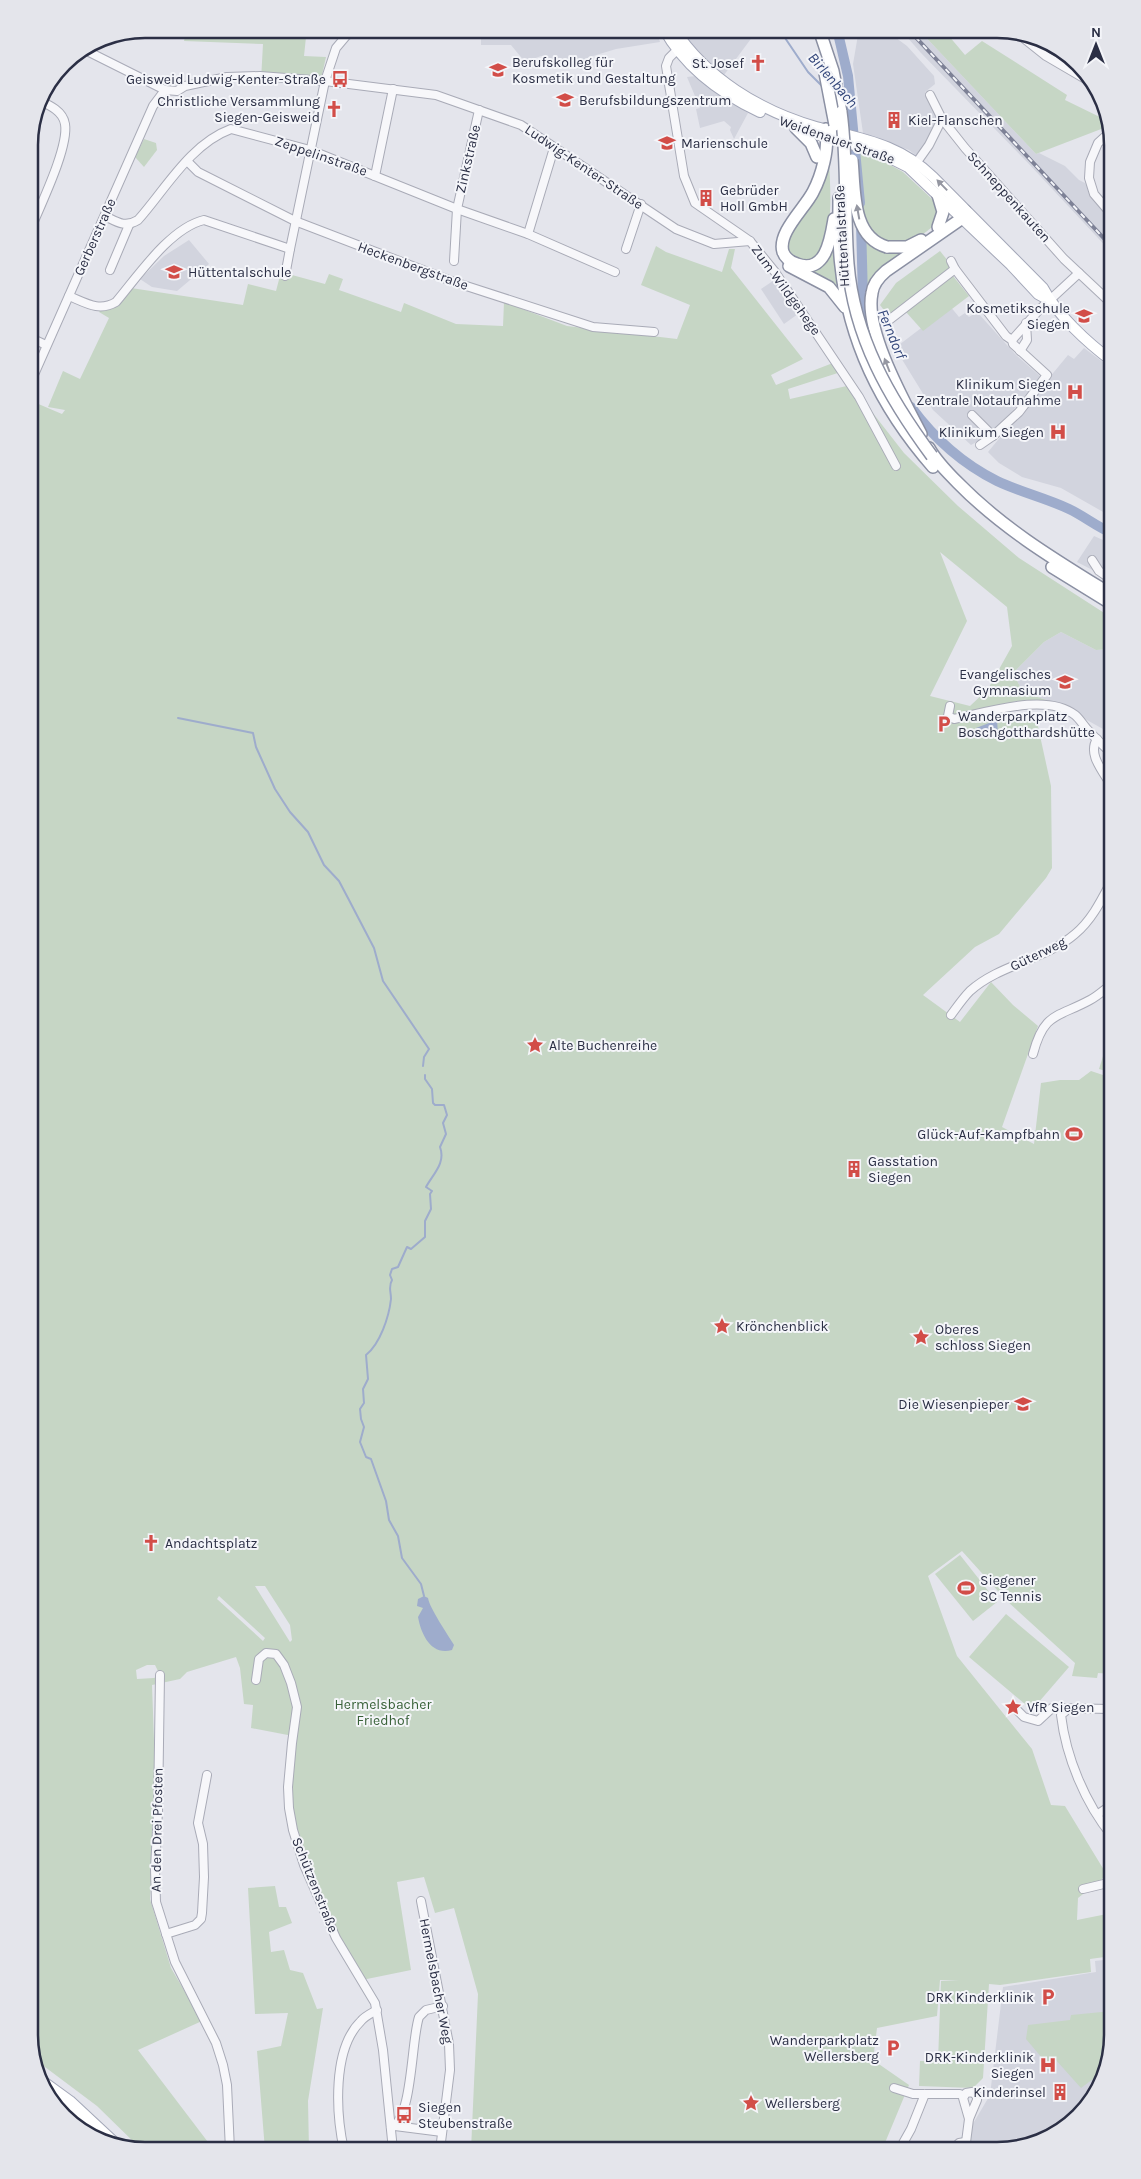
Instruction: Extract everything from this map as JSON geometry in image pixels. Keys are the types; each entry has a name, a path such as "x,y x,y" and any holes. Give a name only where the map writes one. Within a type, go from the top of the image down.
{"highway":[{"name":"Hüttentalstraße","path":"814,38 825,73 833,108 838,151 841,266 850,317 861,352 888,406 909,437 942,477 980,513 1017,544 1104,599"},
{"name":"Hüttentalstraße","path":"822,38 833,71 846,150 848,265 858,316 869,350 884,384 910,426 932,456 965,490 1004,525 1033,546 1104,590"},
{"path":"841,112 848,126 860,221 869,237 876,243 887,247 907,247 960,215"},
{"path":"796,128 812,143 817,158"},
{"path":"825,135 823,165 814,191 785,234 782,248 788,260 798,265 813,264 822,259 829,245 839,198"},
{"path":"825,135 814,174 808,187 782,225 776,241 779,258 795,271 818,280 836,294 850,317"},
{"path":"938,195 942,212 938,227"},
{"path":"932,456 891,374 874,321 871,298 874,286 881,275 960,215"}],"main road":[{"name":"Weidenauer Straße","path":"673,38 711,72 739,93 774,112 825,135"},
{"name":"Weidenauer Straße","path":"678,38 681,46 700,72 728,95 796,128 899,151 917,162 934,177 960,215"},
{"name":"Weidenauer Straße","path":"864,144 901,163 918,176 1011,265 1038,294 1049,300 1091,344 1104,355"},
{"path":"52,2087 70,2100 102,2133"}],"street":[{"path":"285,276 325,81 336,48 344,38"},
{"path":"1029,43 1046,56 1076,74"},
{"name":"Zum Wildgehege","path":"681,46 668,60 666,66 684,176 695,203 750,241 776,272 802,314 833,355 859,397 896,466"},
{"path":"90,52 165,90"},
{"name":"Ludwig-Kenter-Straße","path":"165,90 177,91 186,86 227,77 260,76 325,81 436,95 521,125 676,229 714,244 750,241"},
{"path":"375,176 393,89"},
{"name":"Gerberstraße","path":"38,364 153,106 165,90"},
{"name":"Schneppenkauten","path":"930,95 942,119 1041,233 1104,296"},
{"path":"38,210 65,138 65,123 59,112 46,104"},
{"name":"Zinkstraße","path":"457,209 480,110"},
{"path":"917,162 929,145 942,119"},
{"name":"Zeppelinstraße","path":"110,270 129,225 138,220 149,208 170,178 187,161 223,132 231,130 310,150 457,209 528,234 615,272"},
{"path":"1103,138 1098,143 1090,162 1089,178 1094,194 1104,206"},
{"path":"528,234 554,148"},
{"name":"Heckenbergstraße","path":"187,161 198,172 295,220 454,282 593,327 654,332"},
{"path":"626,249 641,204"},
{"path":"454,261 457,209"},
{"path":"105,216 120,224 129,225"},
{"path":"69,296 96,307 116,302 152,258 174,237 191,225 204,220 290,249"},
{"path":"951,261 955,269 1006,336 1012,340 1020,352 1047,375 1019,412 993,436 980,445"},
{"path":"890,320 955,269"},
{"path":"1012,340 1049,300 1079,273"},
{"path":"1020,352 1027,340 1026,323"},
{"path":"38,341 46,345"},
{"path":"972,415 993,436"},
{"path":"1092,560 1104,574"},
{"path":"950,706 948,716 954,719 986,710 1018,706 1056,708 1075,715 1104,746"},
{"path":"1097,739 1093,748 1093,754 1104,773"},
{"name":"Güterweg","path":"951,1015 970,991 989,978 1060,945 1077,933 1089,919 1104,894"},
{"path":"1033,1054 1040,1032 1047,1021 1090,1000 1104,990"},
{"name":"Schützenstraße","path":"256,1680 259,1659 266,1653 276,1654 287,1671 298,1707 288,1787 289,1808 297,1846 336,1938 373,1997 377,2010 383,2050 394,2141"},
{"name":"An den Drei Pfosten","path":"160,1675 158,1811 154,1869 156,1902 175,1962 216,2044 223,2065 227,2085 230,2141"},
{"path":"1018,1711 1024,1717 1038,1720 1052,1708 1104,1709"},
{"path":"1068,1709 1061,1715 1064,1736 1076,1771 1104,1823"},
{"path":"166,1934 195,1925 201,1919 204,1876 203,1844 198,1823 207,1775"},
{"path":"1098,1814 1104,1810"},
{"path":"1083,1889 1104,1884"},
{"name":"Hermelsbacher Weg","path":"421,1901 449,2044 450,2070 441,2141"},
{"path":"442,2132 393,2127 407,2100 419,2017 426,2010 443,2006"},
{"path":"342,2141 339,2121 341,2062 348,2042 360,2021 377,2010"},
{"path":"894,2088 906,2093 925,2094 960,2094 964,2096 972,2092 977,2098 969,2119 965,2142"},
{"path":"904,2142 925,2094"},
{"path":"964,2096 969,2119"}],"shaded area":[{"path":"481,38 659,38 660,42 616,49 593,56 582,70 541,56 525,62 511,45 481,45"},
{"path":"685,38 752,38 724,75 701,57"},
{"path":"857,38 896,38 907,46 934,76 935,84 925,92 938,116 932,133 918,157 909,150 863,133 853,64"},
{"path":"908,38 926,38 1036,154 1039,153 1065,166 1079,180 1085,183 1092,197 1104,210 1104,244 1028,163"},
{"path":"696,76 711,89 748,113 734,139 730,130 731,127 724,121 700,128 696,109 700,108 687,77"},
{"name":"Hüttentalschule","path":"189,240 209,264 177,291 152,287 140,279 164,256"},
{"path":"776,279 798,314 784,324 761,289"},
{"path":"950,306 959,317 965,313 969,317 977,312 1016,355 1041,377 996,431 971,445 933,410 895,348"},
{"name":"Klinikum Siegen","path":"1084,348 1104,363 1104,512 1061,488 1022,477 999,463 988,452 1068,355 1074,359"},
{"path":"1094,536 1104,540 1104,576 1077,562"},
{"name":"Evangelisches Gymnasium","path":"1061,632 1096,650 1104,650 1104,730 1058,704 1023,692 1013,673 1044,642"},
{"name":"DRK-Kinderklinik Siegen","path":"1104,1960 1104,2035 1100,2062 1093,2082 1086,2094 1062,2119 1031,2136 997,2142 970,2142 971,2127 990,2095 1003,1987 1096,1972 1095,1961"}],"green space":[{"path":"185,38 306,38 304,56 326,57 320,84 261,80 263,44 184,41"},
{"path":"926,38 951,38 965,55 982,41 1067,95 1065,100 1100,117 1102,129 1036,154"},
{"path":"144,139 156,143 157,150 144,167 135,157"},
{"path":"858,153 874,156 903,172 932,199 937,208 938,222 914,239 901,244 887,242 874,235 864,219 860,196"},
{"path":"829,160 830,212 824,245 820,254 812,260 796,260 789,254 787,248 788,240 792,230 808,208"},
{"path":"864,238 905,252 875,274 864,294"},
{"name":"Hermelsbacher Friedhof","path":"656,246 666,252 722,272 729,249 735,249 731,268 803,359 771,375 776,385 838,361 844,371 788,389 790,399 851,385 904,453 958,506 1019,558 1104,613 1104,650 1096,650 1061,632 1044,642 1013,673 1023,692 1058,704 1017,701 988,708 1017,716 1024,713 1028,719 1037,722 1051,786 1052,868 1046,878 999,934 975,947 923,995 960,1022 991,982 1013,1005 1038,1026 1002,1127 1034,1144 1041,1083 1079,1080 1091,1071 1104,1075 1104,1673 1098,1673 1097,1678 1072,1676 1075,1663 1007,1601 962,1551 928,1576 957,1656 1032,1749 1051,1805 1065,1806 1104,1870 1104,1877 1078,1898 1077,1920 1104,1915 1104,1957 1090,1959 1091,1972 1000,1985 989,1984 983,2078 973,2088 919,2086 920,2061 938,2061 941,1981 959,1981 940,1980 937,2016 877,2028 873,2060 909,2085 885,2142 471,2141 478,1994 454,1908 435,1913 424,1877 397,1882 411,1970 362,1980 328,1920 308,1874 293,1829 288,1792 293,1736 251,1728 253,1705 244,1704 240,1668 236,1657 187,1672 180,1679 152,1685 156,1796 150,1899 171,1968 202,2021 138,2050 207,2141 132,2140 97,2106 42,2065 38,2049 38,404 62,414 65,410 48,407 63,371 80,379 109,318 99,312 106,304 131,288 243,305 248,284 276,291 281,272 325,284 329,274 343,279 339,290 401,312 404,303 456,324 503,326 504,302 567,326 677,339 690,305 641,285","holes":["940,552 1007,607 1012,646 988,689 970,706 930,696 967,621","255,1586 265,1586 290,1625 292,1640 290,1642","219,1596 265,1638 263,1641 217,1599","147,1665 155,1665 160,1675 154,1678 137,1679 136,1670"]},
{"path":"833,246 837,286 829,279 808,270"},
{"path":"940,251 952,266 890,314 887,314 880,305 896,283"},
{"path":"953,276 969,296 923,331 906,312"},
{"path":"1104,1053 1104,1071 1099,1069"},
{"name":"Siegener SC Tennis","path":"960,1555 997,1602 973,1621 935,1574"},
{"path":"1006,1614 1069,1667 1032,1710 969,1657"},
{"path":"275,1886 279,1907 286,1907 292,1923 269,1932 271,1952 284,1950 290,1970 303,1973 317,2009 323,2008 308,2101 309,2141 264,2141 257,2051 281,2046 288,2013 255,2014 248,1888"},
{"path":"1104,2012 1103,2049 1100,2062 1094,2078 1081,2088 1055,2059 1048,2065 1026,2039 1028,2025 1070,2020 1071,2015"}],"water":[{"path":"997,720 998,734 984,735 976,732 976,728"},
{"path":"424,1596 428,1598 435,1615 454,1645 452,1650 438,1650 428,1642 418,1617 423,1608 417,1606 418,1599"}],"waterway":[{"name":"Birlenbach","path":"785,38 808,72 823,87"},
{"name":"Birlenbach","path":"839,38 848,76 860,203"},
{"name":"Birlenbach","path":"845,110 853,120"},
{"name":"Ferndorf","path":"861,223 863,299 869,322"},
{"name":"Ferndorf","path":"911,407 939,439 984,474 1006,485 1069,509 1104,529"},
{"path":"178,718 253,733 256,747 275,789 290,812 308,832 324,865 339,881 374,948 383,981 429,1049 424,1057 423,1066"},
{"path":"424,1596 421,1584 402,1558 398,1536 389,1520 386,1501 371,1459 366,1457 360,1442 364,1427 360,1409 364,1403 363,1389 368,1379 366,1355 380,1337 388,1314 392,1280 390,1275 392,1269 398,1267 407,1247 411,1249 425,1237 425,1221 431,1209 430,1194 432,1191 426,1187 440,1163 440,1147 446,1134 443,1123 447,1115 444,1105 435,1105 433,1103 432,1089 425,1079 425,1075"}],"railway":[{"path":"916,38 1104,238"}],"place":[{"name":"St. Josef","path":"758,63"},
{"name":"Berufskolleg für Kosmetik und Gestaltung","path":"498,70"},
{"name":"Geisweid Ludwig-Kenter-Straße","path":"340,79"},
{"name":"Berufsbildungszentrum","path":"565,100"},
{"name":"Christliche Versammlung Siegen-Geisweid","path":"334,109"},
{"name":"Kiel-Flanschen","path":"894,120"},
{"name":"Marienschule","path":"667,143"},
{"name":"Gebrüder Holl GmbH","path":"706,198"},
{"name":"Hüttentalschule","path":"174,272"},
{"name":"Kosmetikschule Siegen","path":"1084,316"},
{"name":"Klinikum Siegen Zentrale Notaufnahme","path":"1075,392"},
{"name":"Klinikum Siegen","path":"1058,432"},
{"name":"Evangelisches Gymnasium","path":"1065,682"},
{"name":"Wanderparkplatz Boschgotthardshütte","path":"944,724"},
{"name":"Alte Buchenreihe","path":"535,1045"},
{"name":"Glück-Auf-Kampfbahn","path":"1074,1134"},
{"name":"Gasstation Siegen","path":"854,1169"},
{"name":"Krönchenblick","path":"722,1326"},
{"name":"Oberes schloss Siegen","path":"921,1337"},
{"name":"Die Wiesenpieper","path":"1023,1404"},
{"name":"Andachtsplatz","path":"151,1543"},
{"name":"Siegener SC Tennis","path":"966,1588"},
{"name":"VfR Siegen","path":"1013,1707"},
{"name":"DRK Kinderklinik","path":"1048,1997"},
{"name":"Wanderparkplatz Wellersberg","path":"893,2048"},
{"name":"DRK-Kinderklinik Siegen","path":"1048,2065"},
{"name":"Kinderinsel","path":"1060,2092"},
{"name":"Wellersberg","path":"751,2103"},
{"name":"Siegen Steubenstraße","path":"404,2115"}]}
